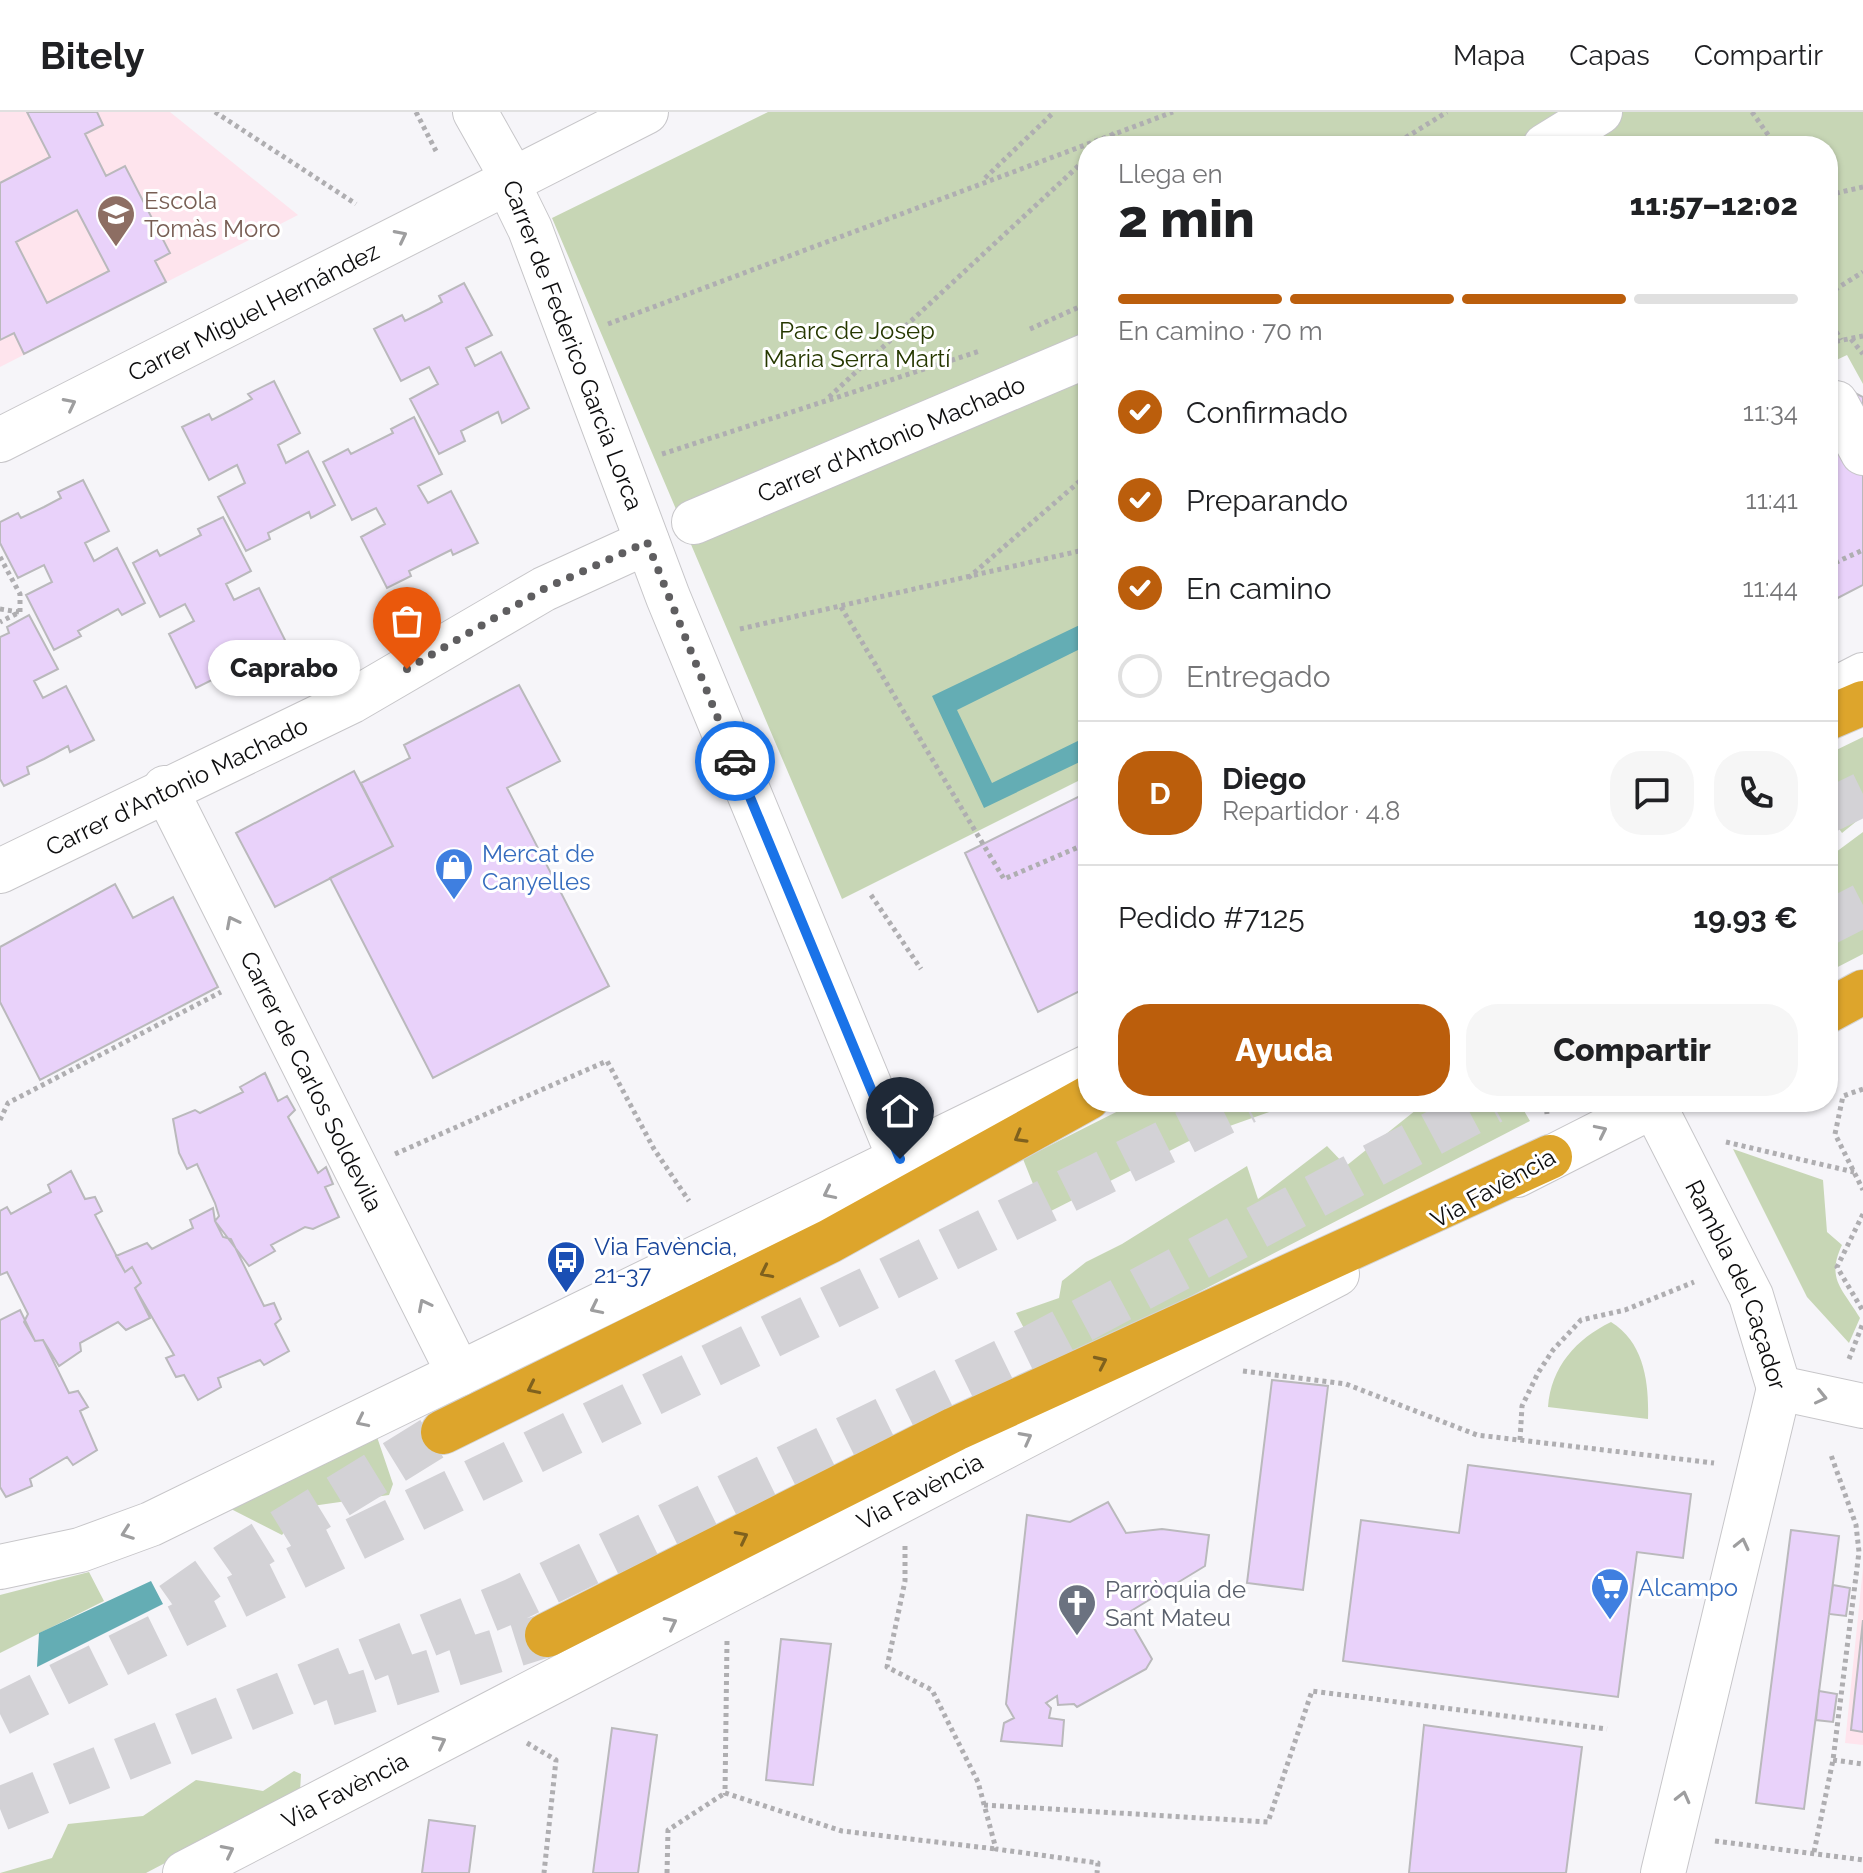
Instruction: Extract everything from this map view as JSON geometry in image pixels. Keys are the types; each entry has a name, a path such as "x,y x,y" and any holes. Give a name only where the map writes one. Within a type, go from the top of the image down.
{"highway":[{"path":"1838,714 1863,703"},
{"path":"1838,1006 1863,992"},
{"path":"443,1432 830,1241 1078,1104"},
{"path":"547,1635 955,1429 1550,1157"}],"street":[{"name":"Carrer de Federico García Lorca","path":"475,112 510,174 507,182 530,229 647,542 900,1159"},
{"name":"Carrer Miguel Hernández","path":"0,440 646,112"},
{"path":"1561,136 1600,112"},
{"name":"Carrer d'Antonio Machado","path":"694,522 1078,359"},
{"path":"1838,407 1863,453"},
{"name":"Carrer d'Antonio Machado","path":"0,871 165,788 352,701 544,589 647,542"},
{"path":"1838,688 1863,675"},
{"name":"Carrer de Carlos Soldevila","path":"165,788 459,1374"},
{"path":"1838,1014 1863,1002"},
{"path":"0,1567 80,1550 151,1524 1078,1072"},
{"name":"Via Favència","path":"185,1873 1277,1307 1637,1112"},
{"name":"Rambla del Caçador","path":"1659,1112 1751,1296 1779,1388 1863,1406"},
{"path":"1663,1873 1779,1388"}],"path":[{"path":"215,112 356,204"},
{"path":"416,112 436,151"},
{"path":"981,182 1054,112"},
{"path":"1101,136 1173,112"},
{"path":"1408,136 1447,112"},
{"path":"1752,112 1769,136"},
{"path":"1111,136 1117,130"},
{"path":"607,325 1078,145"},
{"path":"826,401 1078,166"},
{"path":"1838,193 1863,187"},
{"path":"1838,288 1863,272"},
{"path":"1024,332 1078,308"},
{"path":"1838,335 1841,340"},
{"path":"1838,341 1863,336"},
{"path":"1851,339 1863,354"},
{"path":"662,454 985,349"},
{"path":"967,578 1078,483"},
{"path":"1838,561 1863,550"},
{"path":"740,629 1078,551"},
{"path":"0,557 20,594 20,612"},
{"path":"841,607 1004,879 1078,847"},
{"path":"0,609 20,612"},
{"path":"0,622 20,612"},
{"path":"871,895 921,969"},
{"path":"0,1120 8,1103 235,984"},
{"path":"387,1157 607,1061 654,1149 689,1201"},
{"path":"1863,1089 1843,1096 1835,1134 1863,1190"},
{"path":"1726,1142 1854,1172"},
{"path":"1863,1214 1837,1267 1863,1311"},
{"path":"1520,1440 1522,1406 1538,1373 1553,1350 1581,1320 1625,1310 1694,1282"},
{"path":"1848,1360 1863,1323"},
{"path":"1238,1371 1346,1384 1477,1435 1714,1463"},
{"path":"1814,1852 1833,1760 1859,1552 1856,1525 1831,1455"},
{"path":"905,1546 905,1581 887,1667 932,1690 978,1782 996,1849"},
{"path":"725,1793 727,1641"},
{"path":"984,1805 1268,1822 1312,1691 1607,1729"},
{"path":"527,1743 556,1760 544,1873"},
{"path":"1833,1760 1863,1764"},
{"path":"725,1793 842,1831 1098,1863 1097,1873"},
{"path":"667,1873 668,1830 725,1793"},
{"path":"1715,1841 1863,1860"}],"shaded area":[{"name":"Escola Tomàs Moro","path":"0,112 170,112 298,215 0,367"},
{"path":"1863,1568 1863,1745 1845,1743"}],"green space":[{"name":"Parc de Josep Maria Serra Martí","path":"768,112 1863,112 1863,384 1847,355 1838,359 1838,136 1078,136 1078,781 842,899 552,218"},
{"path":"1863,737 1863,816 1842,833 1838,827 1838,749"},
{"path":"1863,832 1863,954 1838,967 1838,851"},
{"path":"1116,1112 1269,1112 1193,1139 1045,1214 1023,1159"},
{"path":"1414,1112 1525,1112 1530,1121 1046,1371 1016,1313 1059,1298 1062,1281 1086,1262 1122,1244 1247,1166 1258,1199 1327,1146 1346,1166"},
{"path":"1733,1149 1823,1180 1827,1232 1842,1245 1837,1257 1838,1283 1860,1318 1849,1343 1807,1297"},
{"path":"1611,1322 1631,1341 1643,1365 1648,1419 1548,1407 1554,1379 1568,1356 1587,1337"},
{"path":"377,1437 393,1484 389,1495 305,1507 282,1535 231,1509"},
{"path":"89,1572 104,1601 0,1653 0,1595"},
{"path":"294,1771 301,1774 300,1792 146,1873 0,1873 52,1858 68,1824 143,1816 196,1780 263,1791"}],"water":[{"path":"1078,626 1078,650 957,710 992,783 1078,741 1078,763 984,808 932,696"},
{"path":"151,1581 163,1604 37,1667 39,1633"}],"building":[{"path":"27,112 97,112 103,125 85,134 106,176 125,166 170,253 155,261 166,282 24,354 14,333 0,340 0,183 50,157","holes":["77,210 109,271 47,303 16,242"]},
{"path":"464,283 492,335 466,348 475,366 501,352 529,408 502,423 498,412 461,431 465,441 439,454 410,399 438,384 429,367 401,381 374,329 402,315 405,321 429,309 442,302 439,296"},
{"path":"274,381 300,433 278,445 286,463 308,451 335,505 311,518 309,512 268,533 270,539 246,551 218,497 245,483 237,465 209,480 182,427 209,414 212,420 252,399 248,394"},
{"path":"1838,384 1863,397 1863,585 1838,598"},
{"path":"414,417 442,474 418,486 428,503 451,491 478,543 453,555 451,550 409,571 411,576 387,588 361,537 385,524 376,508 352,520 323,462 348,449 351,454 393,433 391,429"},
{"path":"83,480 109,531 85,543 94,561 117,548 145,603 122,615 118,609 78,631 81,636 54,650 26,595 52,582 44,565 18,578 0,543 0,522 18,513 21,518 44,507 61,498 58,492"},
{"path":"223,517 251,571 226,584 234,600 259,588 286,642 261,654 258,648 217,669 220,676 196,688 169,634 194,621 185,604 160,617 133,563 157,550 160,556 201,535 198,529"},
{"path":"29,615 58,669 34,681 43,698 66,686 94,740 70,752 68,746 27,767 29,774 4,786 0,779 0,637 9,633 7,627"},
{"name":"Mercat de Canyelles","path":"519,685 560,761 507,788 609,986 433,1078 330,878 393,846 361,783 410,758 404,745"},
{"path":"354,771 393,846 275,907 236,833"},
{"path":"1078,797 1078,992 1038,1012 965,853"},
{"path":"115,884 133,918 173,897 218,987 40,1080 0,1002 0,947"},
{"path":"265,1073 278,1101 287,1096 295,1110 288,1117 318,1173 326,1167 333,1184 325,1187 339,1217 313,1229 305,1227 271,1245 275,1251 249,1266 215,1221 219,1216 215,1203 197,1164 187,1169 179,1153 173,1119 195,1110 200,1113 243,1092 240,1087"},
{"path":"71,1171 85,1199 95,1197 102,1211 95,1215 125,1272 132,1267 141,1283 135,1288 150,1318 126,1330 118,1322 80,1343 81,1351 59,1366 43,1340 35,1341 24,1322 28,1314 7,1272 0,1275 0,1211 7,1207 11,1214 51,1192 48,1185"},
{"path":"213,1208 223,1237 231,1239 264,1306 274,1303 281,1319 275,1324 289,1351 264,1365 260,1360 218,1378 221,1387 198,1400 184,1375 176,1377 166,1358 174,1355 135,1288 141,1283 132,1267 125,1272 116,1256 147,1243 152,1249 193,1228 190,1220"},
{"path":"20,1310 35,1341 43,1340 69,1393 78,1391 88,1407 80,1411 97,1450 73,1465 67,1457 30,1479 32,1486 6,1497 0,1487 0,1320"},
{"path":"1272,1380 1328,1386 1303,1590 1247,1583"},
{"path":"1468,1465 1691,1494 1683,1558 1637,1552 1618,1697 1343,1661 1361,1520 1459,1533"},
{"name":"Parròquia de Sant Mateu","path":"1108,1502 1126,1533 1162,1529 1209,1535 1205,1566 1126,1614 1152,1659 1146,1669 1077,1707 1074,1704 1058,1705 1057,1696 1046,1703 1051,1708 1049,1718 1064,1720 1062,1746 1001,1741 1004,1723 1014,1718 1006,1704 1027,1515 1070,1522"},
{"path":"1791,1530 1839,1536 1804,1809 1756,1803"},
{"path":"1833,1585 1850,1588 1846,1616 1829,1614"},
{"path":"1863,1620 1863,1732 1851,1730"},
{"path":"781,1639 831,1644 813,1785 766,1780"},
{"path":"1819,1691 1837,1694 1833,1722 1816,1720"},
{"path":"1424,1725 1582,1747 1566,1873 1409,1873"},
{"path":"612,1728 657,1735 638,1873 593,1873"},
{"path":"429,1820 475,1826 469,1873 422,1873"}],"tunnel":[{"path":"1838,806 1863,794"},
{"path":"1838,918 1863,905"},
{"path":"0,1714 1226,1112"},
{"path":"0,1809 512,1601 1036,1345 1473,1112"},
{"path":"172,1604 230,1563 443,1432"},
{"path":"328,1704 547,1635"}],"way so far":[{"path":"407,669 544,589 647,542 735,761"}],"place":[{"name":"Escola Tomàs Moro","path":"116,248"},
{"name":"Caprabo","path":"407,669"},
{"name":"Mercat de Canyelles","path":"454,901"},
{"name":"Via Favència, 21-37","path":"566,1294"},
{"name":"Alcampo","path":"1610,1621"},
{"name":"Parròquia de Sant Mateu","path":"1077,1637"}],"route":[{"path":"735,761 900,1159"}]}
